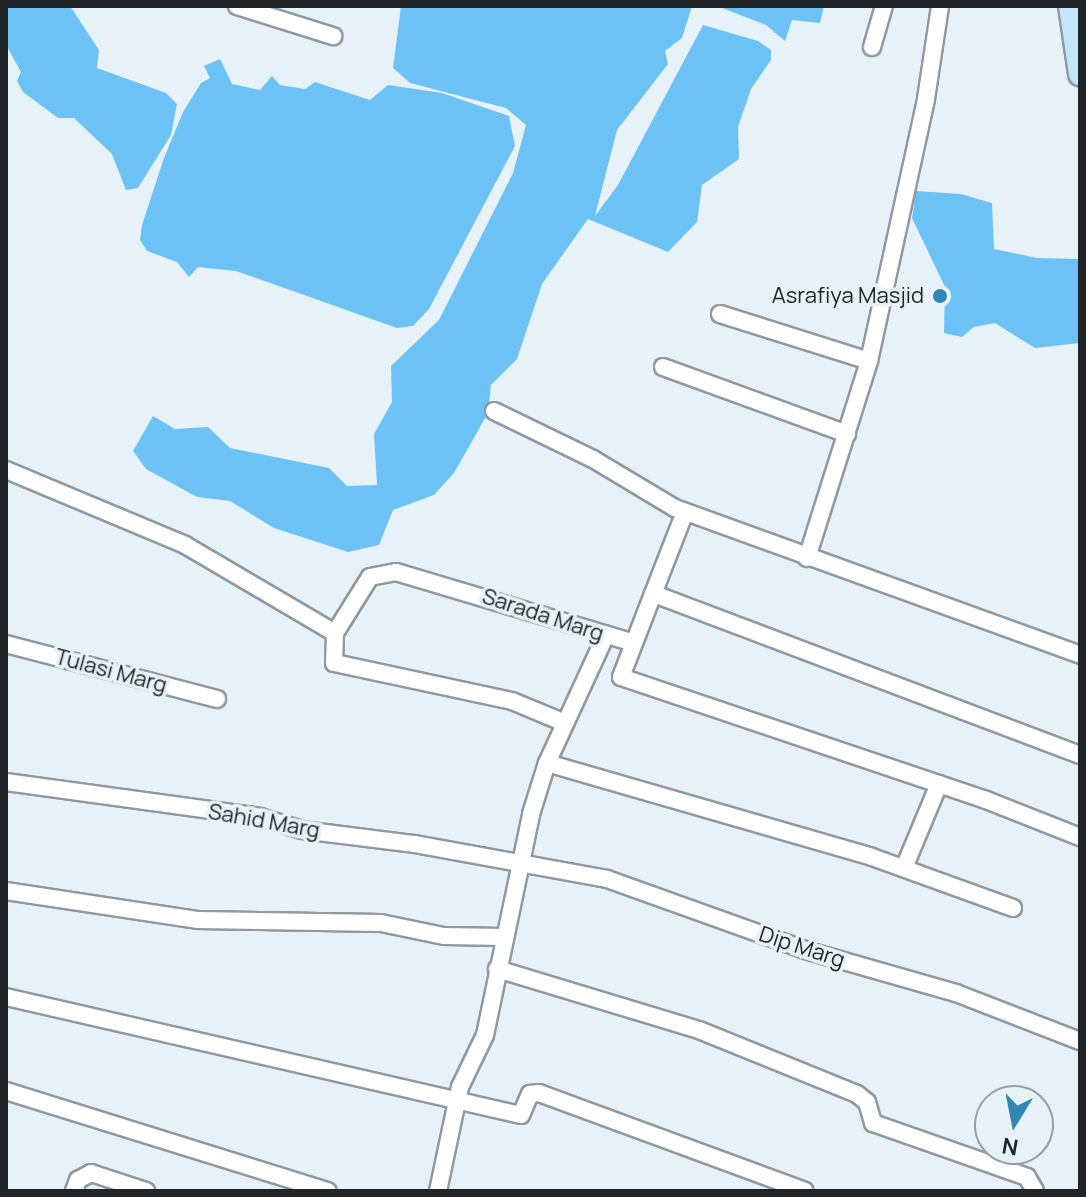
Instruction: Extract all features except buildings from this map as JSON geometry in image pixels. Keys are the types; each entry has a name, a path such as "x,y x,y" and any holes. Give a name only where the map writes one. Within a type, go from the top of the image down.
{"main road":[{"path":"1070,6 1080,74"}],"street":[{"path":"237,6 333,36"},
{"path":"872,47 884,6"},
{"path":"807,558 869,361 926,99 940,6"},
{"path":"720,314 869,361"},
{"path":"663,367 847,434"},
{"path":"494,411 685,512 1080,655"},
{"path":"6,470 185,545 335,633 334,663 512,701 565,723"},
{"path":"631,642 685,512"},
{"name":"Sarada Marg","path":"335,633 370,577 396,572 631,642 621,677 627,680 939,784 1080,837"},
{"path":"653,594 1080,755"},
{"path":"438,1191 470,1059 485,1035 504,937 547,763 606,635"},
{"name":"Tulasi Marg","path":"6,644 217,699"},
{"path":"547,763 904,868 1013,908"},
{"name":"Sahid Marg","path":"6,782 260,817 302,830 415,844 521,867"},
{"path":"904,868 939,784"},
{"name":"Dip Marg","path":"521,867 607,879 805,950 956,993 1080,1041"},
{"path":"6,891 197,920 355,927 381,923 444,936 504,937"},
{"path":"497,969 699,1030 857,1094 867,1102 873,1123 1027,1177 1035,1191"},
{"path":"6,997 521,1115 530,1094 539,1093 769,1185 805,1191"},
{"path":"6,1091 328,1191"},
{"path":"74,1191 78,1180 91,1173 146,1191"}],"water":[{"path":"6,6 70,6 99,50 97,68 166,93 177,104 171,135 138,188 126,190 112,154 74,118 58,118 23,92 17,81 21,72 6,45"},
{"path":"401,6 692,6 682,38 665,51 668,64 617,130 595,216 618,185 703,25 758,41 771,50 771,60 751,89 738,127 739,159 702,185 697,222 668,252 588,219 542,284 517,359 491,385 488,413 454,473 434,495 393,510 379,545 348,552 274,528 230,501 197,497 146,469 133,451 153,416 175,429 208,427 230,448 329,468 347,486 377,485 374,434 392,402 391,366 439,320 513,173 526,125 506,108 410,83 393,68"},
{"path":"717,6 824,6 820,23 792,20 785,41 766,25"},
{"path":"220,59 232,84 260,90 272,76 280,85 305,89 315,82 370,100 388,85 442,93 509,116 515,146 429,309 413,326 397,328 236,271 198,267 189,277 177,262 147,251 140,240 142,225 164,158 183,112 201,83 210,78 204,66"},
{"path":"916,191 961,194 992,203 994,249 1037,258 1080,259 1080,343 1035,348 995,323 974,327 962,337 944,333 945,287 912,218"}],"place":[{"name":"Asrafiya Masjid","path":"940,296"}]}
